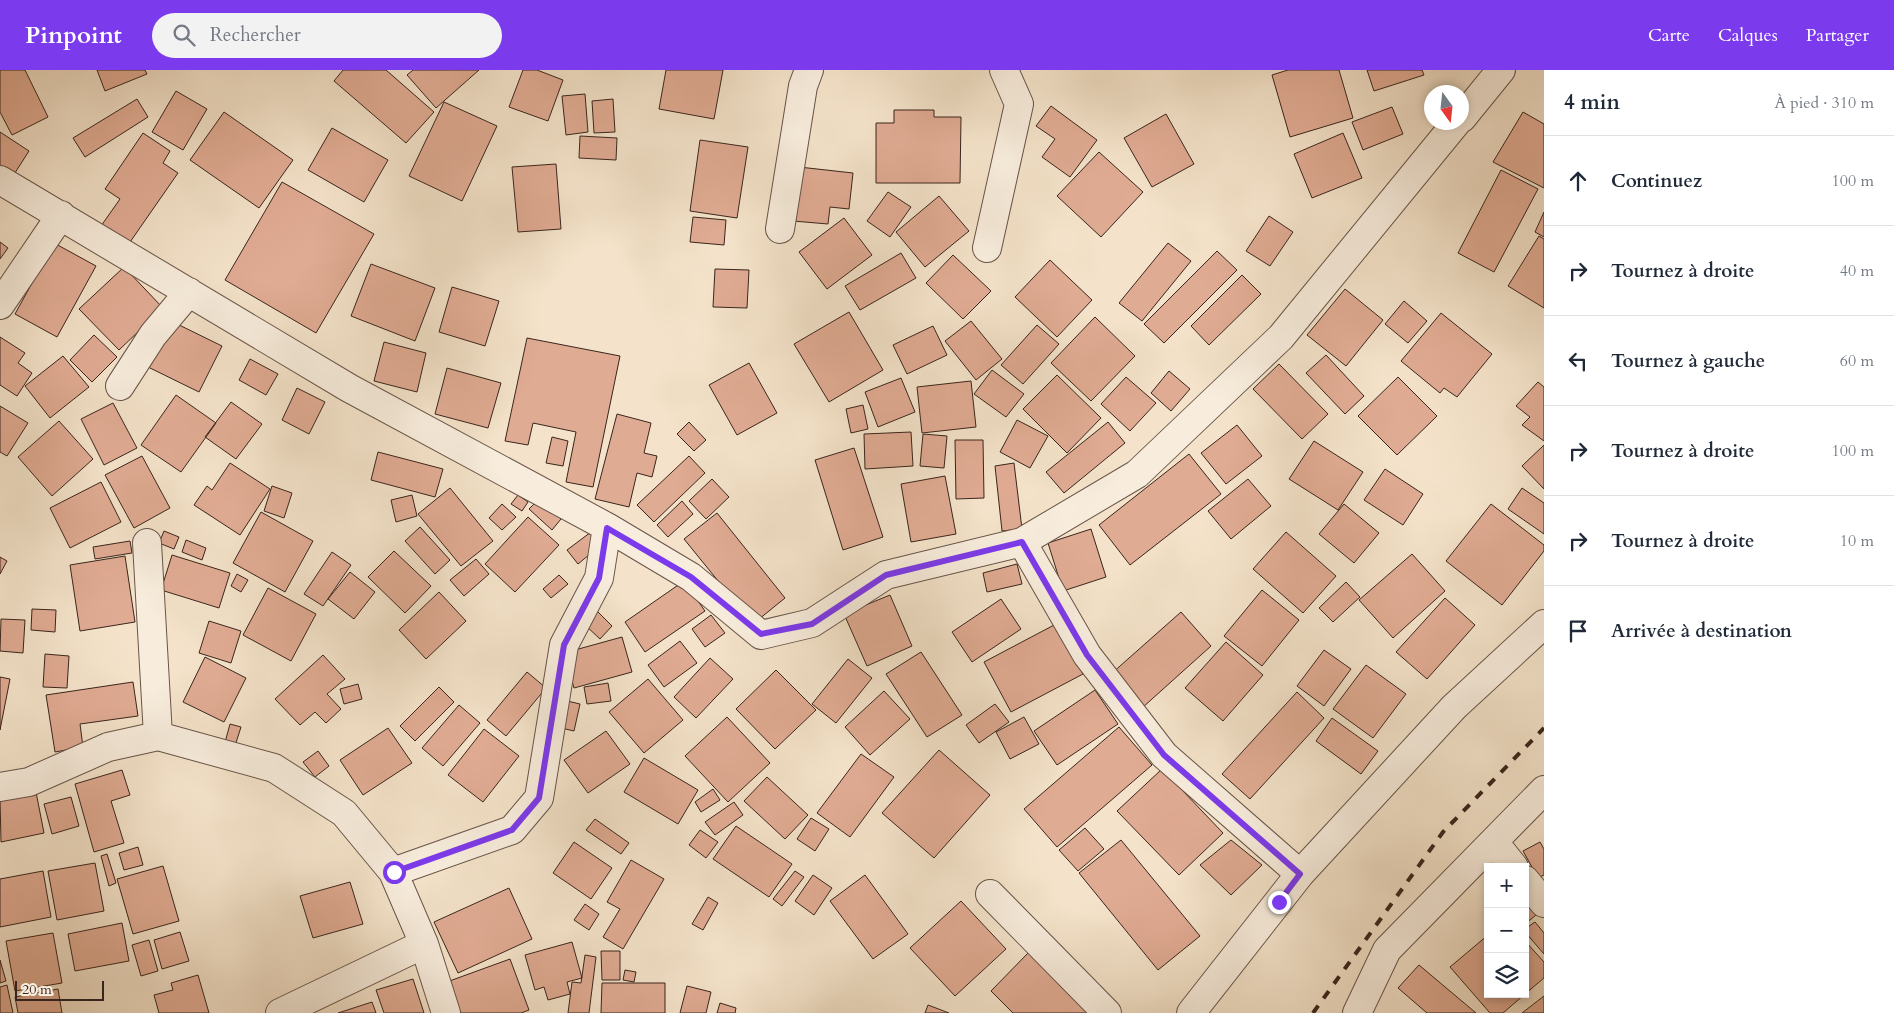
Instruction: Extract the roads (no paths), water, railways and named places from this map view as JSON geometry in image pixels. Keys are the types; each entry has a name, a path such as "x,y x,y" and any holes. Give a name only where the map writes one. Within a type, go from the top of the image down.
{"street":[{"path":"780,228 803,86 808,70"},
{"path":"986,248 1019,104 1004,70"},
{"path":"1469,109 1501,70"},
{"path":"0,180 349,388 607,528 691,577 761,634 812,624 886,575 1022,542 1137,474 1282,337 1451,130"},
{"path":"0,305 61,215"},
{"path":"120,386 153,334 189,292"},
{"path":"394,872 512,830 539,798 564,645 599,578 607,528"},
{"path":"1022,542 1087,655 1164,755 1300,874"},
{"path":"147,543 158,736"},
{"path":"1191,1013 1300,874 1454,707 1544,624"},
{"path":"0,787 29,782 108,747 158,736 274,768 344,813 394,872 424,944 446,1013"},
{"path":"1357,1013 1387,950 1544,790"},
{"path":"1494,842 1511,863"},
{"path":"1529,885 1544,904"},
{"path":"990,894 1107,1013"},
{"path":"283,1013 424,944"}],"railway":[{"path":"1313,1013 1443,832 1544,728"}]}
